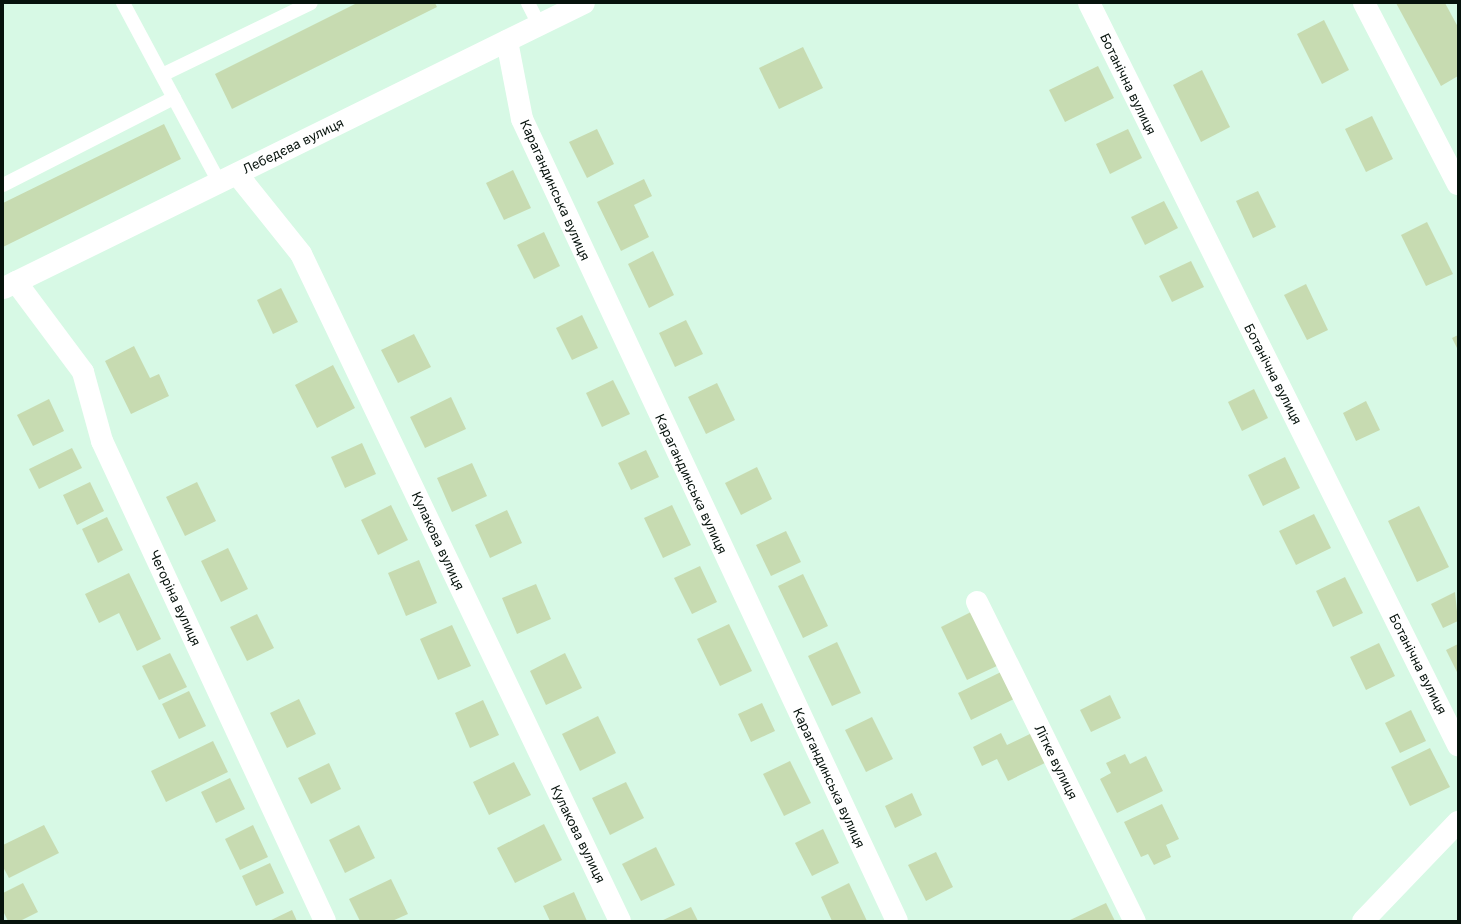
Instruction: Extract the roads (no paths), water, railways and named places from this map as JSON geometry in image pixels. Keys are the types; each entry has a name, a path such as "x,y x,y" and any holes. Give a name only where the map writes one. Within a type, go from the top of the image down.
{"street":[{"name":"Лебедєва вулиця","path":"10,286 584,3"},
{"name":"Ботанічна вулиця","path":"1089,3 1458,745"},
{"path":"1364,3 1458,184"},
{"name":"Карагандинська вулиця","path":"507,41 522,119 896,921"},
{"name":"Кулакова вулиця","path":"228,178 301,254 620,921"},
{"name":"Чегоріна вулиця","path":"10,286 83,372 102,442 325,921"},
{"name":"Літке вулиця","path":"977,602 1135,921"},
{"path":"1363,921 1458,822"}],"lane":[{"path":"123,3 174,98 228,178"},
{"path":"162,75 311,3"},
{"path":"528,3 539,25"},
{"path":"3,185 174,98"}]}
